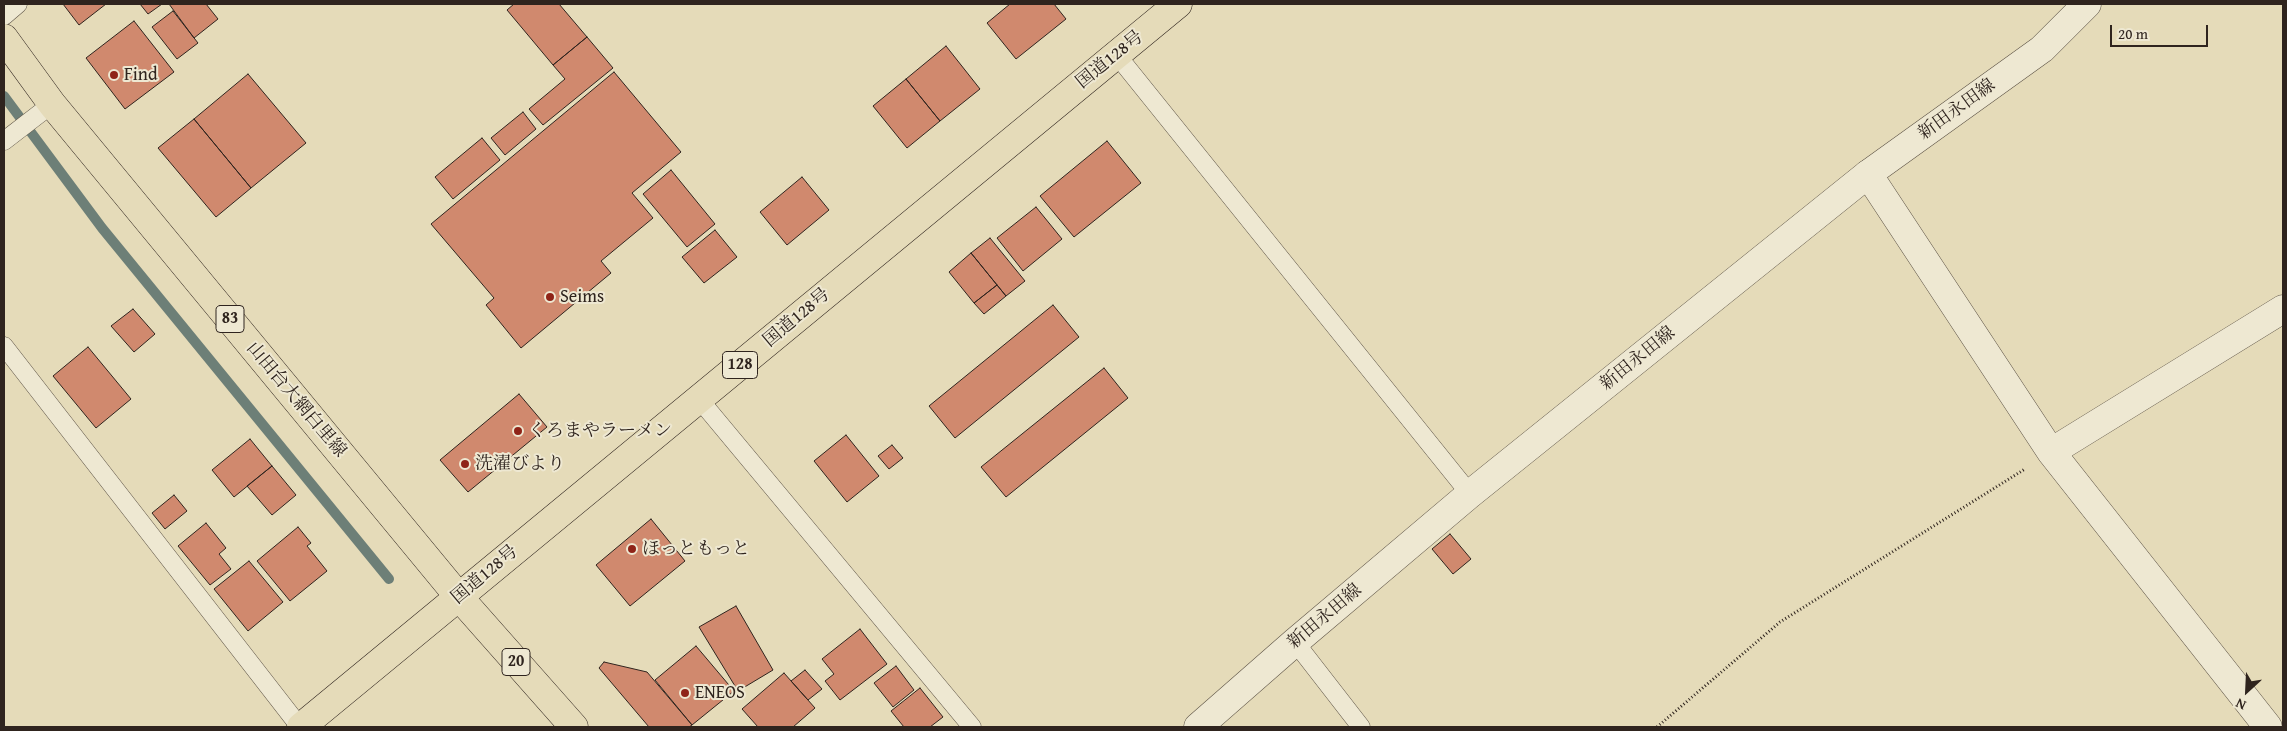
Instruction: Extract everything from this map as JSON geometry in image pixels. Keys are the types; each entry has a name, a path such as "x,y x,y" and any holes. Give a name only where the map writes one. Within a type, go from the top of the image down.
{"main road":[{"name":"国道128号","path":"301,727 1178,4"},
{"name":"山田台大網白里線","path":"4,38 52,104 459,597"},
{"name":"20","path":"459,597 574,727"}],"street":[{"name":"新田永田線","path":"1198,727 1470,494 1868,174 2042,49 2087,4"},
{"path":"1868,174 2050,452 2268,727"},
{"path":"2050,452 2283,310"}],"lane":[{"path":"4,16 18,4"},
{"path":"1116,54 1470,494"},
{"path":"4,141 52,104"},
{"path":"4,346 301,727"},
{"path":"699,399 972,727"},
{"path":"1295,642 1361,727"}],"path":[{"path":"1657,727 1780,622 2050,452"}],"building":[{"path":"63,4 106,4 79,25"},
{"path":"140,4 162,4 148,14"},
{"path":"169,4 206,4 218,19 194,38"},
{"path":"514,4 559,4 587,37 553,65 507,10"},
{"path":"1010,4 1054,4 1066,19 1016,59 987,23"},
{"path":"173,11 198,43 177,59 152,27"},
{"path":"134,21 174,72 125,109 86,58"},
{"path":"587,37 613,68 543,125 529,109 565,79 553,65"},
{"path":"946,46 980,89 940,121 906,79"},
{"path":"614,72 681,152 632,193 653,218 601,261 611,273 521,348 486,305 494,298 431,224"},
{"path":"248,74 306,143 251,188 194,119"},
{"path":"906,79 940,121 907,148 873,106"},
{"path":"523,112 536,129 505,155 491,138"},
{"path":"194,119 251,188 216,217 158,148"},
{"path":"482,138 500,160 453,199 435,177"},
{"path":"1107,141 1141,183 1074,237 1040,196"},
{"path":"671,170 715,224 687,247 643,194"},
{"path":"802,177 829,210 787,245 760,212"},
{"path":"1036,207 1062,239 1023,271 997,238"},
{"path":"715,230 737,257 704,283 682,257"},
{"path":"990,238 1025,281 1006,296 971,253"},
{"path":"971,253 997,285 974,303 949,272"},
{"path":"997,285 1006,296 984,314 974,303"},
{"path":"1053,305 1079,337 955,438 929,406"},
{"path":"133,309 155,334 134,352 111,326"},
{"path":"88,347 131,399 96,428 53,376"},
{"path":"1104,368 1128,398 1006,497 981,467"},
{"path":"519,394 547,427 468,492 440,460"},
{"path":"846,435 879,476 847,502 814,461"},
{"path":"250,439 272,466 234,497 212,470"},
{"path":"892,445 903,458 889,469 878,456"},
{"path":"272,466 296,495 272,515 247,486"},
{"path":"174,495 187,511 165,529 152,513"},
{"path":"651,519 685,561 630,606 596,565"},
{"path":"206,523 226,548 219,554 231,569 210,585 178,546"},
{"path":"298,527 311,543 307,546 327,571 290,601 257,561"},
{"path":"1450,534 1471,559 1453,574 1432,549"},
{"path":"249,561 283,602 248,631 214,589"},
{"path":"736,606 773,670 738,691 699,627"},
{"path":"860,629 887,664 840,700 825,681 834,674 822,659"},
{"path":"696,646 734,691 692,725 655,680"},
{"path":"604,662 647,672 692,725 689,727 649,727 599,668"},
{"path":"896,666 914,690 893,707 874,683"},
{"path":"805,670 822,689 808,700 791,681"},
{"path":"784,673 815,708 793,727 758,727 742,709"},
{"path":"920,688 943,717 930,727 904,727 891,711"}],"waterway":[{"path":"4,96 102,228 389,579"}],"place":[{"name":"Find","path":"114,75"},
{"name":"Seims","path":"550,297"},
{"name":"くろまやラーメン","path":"518,431"},
{"name":"洗濯びより","path":"465,464"},
{"name":"ほっともっと","path":"632,549"},
{"name":"ENEOS","path":"685,693"}]}
